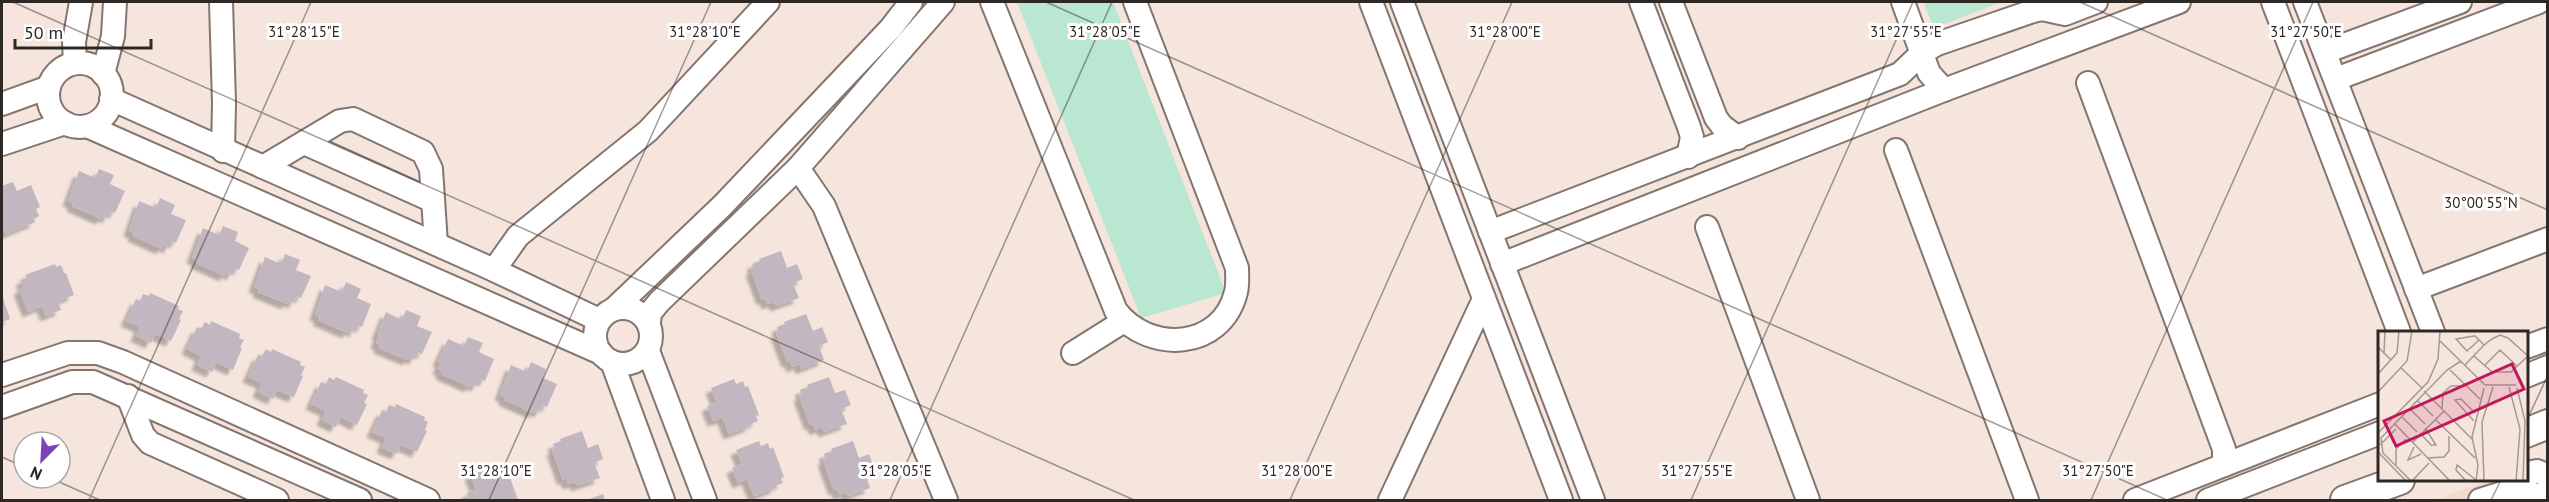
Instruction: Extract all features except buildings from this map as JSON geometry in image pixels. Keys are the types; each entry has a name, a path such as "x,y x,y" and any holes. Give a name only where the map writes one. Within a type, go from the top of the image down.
{"main road":[{"path":"2528,432 2547,424"},
{"path":"2345,501 2397,481"}],"street":[{"path":"75,63 74,42 81,2"},
{"path":"104,74 113,36 115,2"},
{"path":"221,2 223,151"},
{"path":"494,270 518,236 648,131 768,2"},
{"path":"663,501 606,358 595,337 607,315 722,206 891,28 910,2"},
{"path":"705,501 648,351 652,337 649,323 650,313 798,168 943,2"},
{"path":"993,2 1116,311 1124,321 1146,336 1174,342 1193,338 1209,330 1226,313 1236,292 1237,268 1135,2"},
{"path":"1371,2 1485,299 1553,498"},
{"path":"1402,2 1593,501"},
{"path":"1641,2 1689,126 1692,137 1689,157"},
{"path":"1671,2 1716,118 1722,126 1738,138"},
{"path":"1904,2 1929,73 1944,90"},
{"path":"1490,232 1900,74 1923,52 1936,44 2041,5 2065,14 2096,2"},
{"path":"1502,264 1944,90 2179,2"},
{"path":"2273,2 2398,331"},
{"path":"2306,2 2432,331"},
{"path":"2325,52 2460,2"},
{"path":"2336,79 2539,2"},
{"path":"2041,5 2052,29 2052,41 2048,51"},
{"path":"2,144 76,124 103,116 111,99 111,90 104,74 95,67 75,63 58,71 49,87 48,97 50,107 56,116 76,124 606,358 632,363 648,351"},
{"path":"2088,83 2224,449 2224,465"},
{"path":"2,104 49,87"},
{"path":"111,99 223,151 494,270 607,315 634,310 643,315 649,323"},
{"path":"263,167 340,121 353,119 423,152 431,169 436,244"},
{"path":"304,143 433,201"},
{"path":"1896,150 2027,501"},
{"path":"798,168 824,206 947,500"},
{"path":"2346,196 2375,185"},
{"path":"1707,227 1808,501"},
{"path":"2416,289 2547,239"},
{"path":"1390,501 1485,299"},
{"path":"1073,353 1124,321"},
{"path":"1500,341 1528,332"},
{"path":"2528,346 2547,339"},
{"path":"2,375 68,353 98,353 428,501"},
{"path":"2528,375 2547,367"},
{"path":"2,407 72,382 93,382 360,501"},
{"path":"128,396 142,435 150,443 277,501"},
{"path":"2135,501 2378,404"},
{"path":"256,453 268,428"},
{"path":"2208,501 2378,433"},
{"path":"2480,501 2524,481"}],"shaded area":[{"path":"2547,457 2547,500 2435,500 2487,481 2528,481 2528,465"}],"green space":[{"path":"1017,2 1113,2 1226,293 1141,318"},
{"path":"1923,2 2002,2 1934,28"}]}
